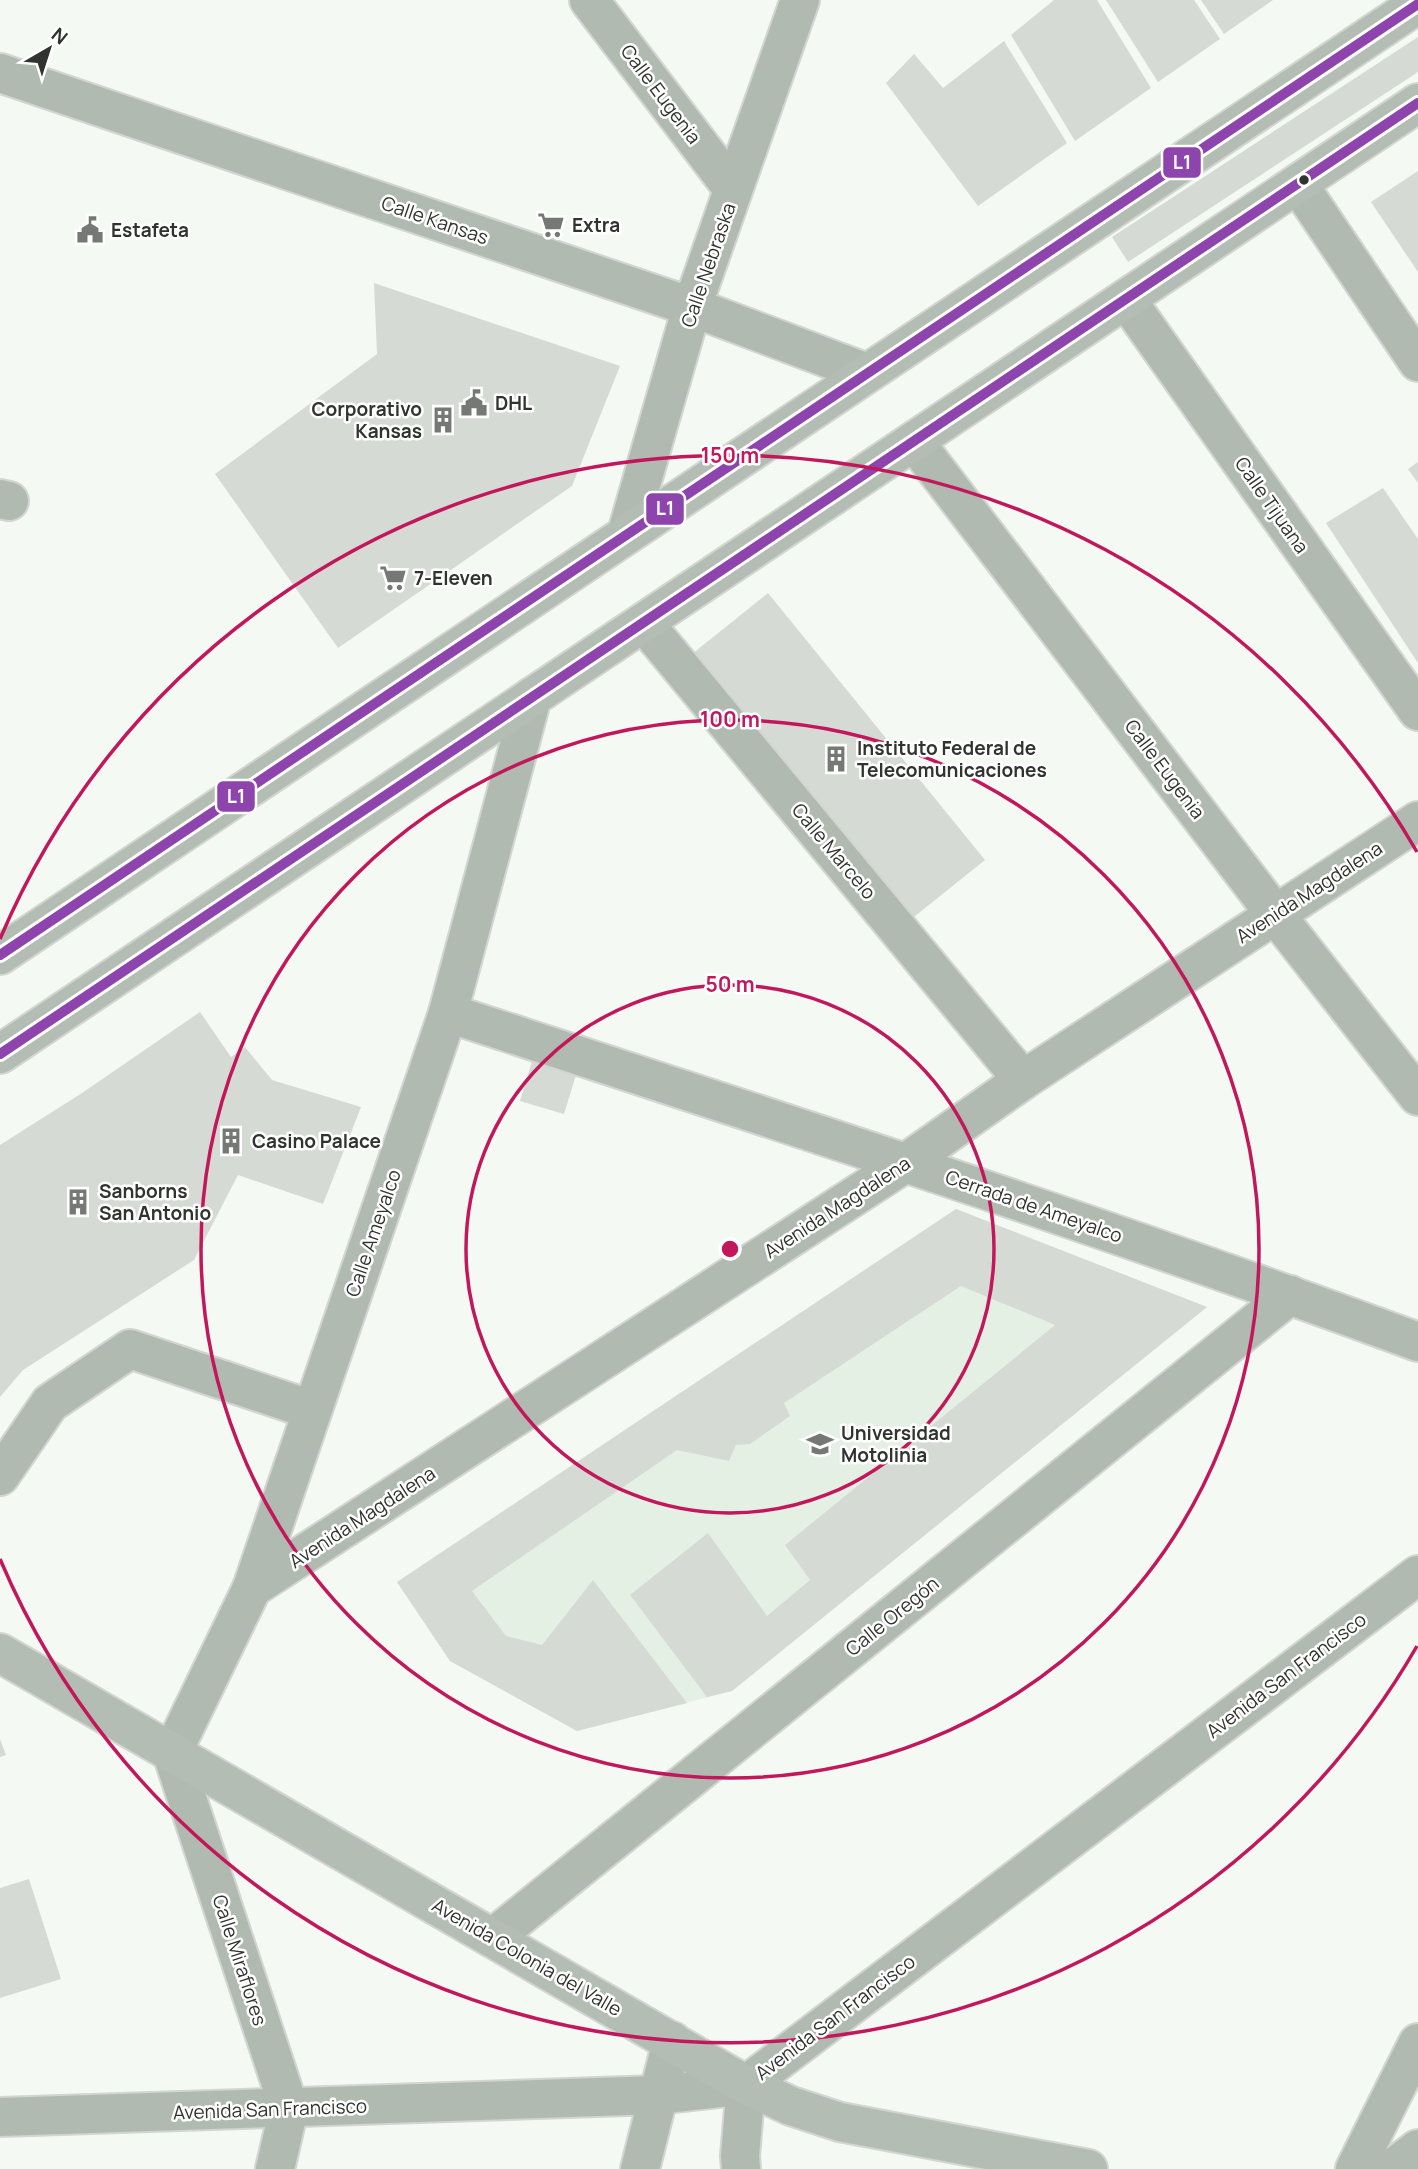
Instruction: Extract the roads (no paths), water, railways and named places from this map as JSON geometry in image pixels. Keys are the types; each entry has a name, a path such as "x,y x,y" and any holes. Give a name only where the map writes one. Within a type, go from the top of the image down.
{"main road":[{"path":"0,954 1418,4"},
{"path":"0,1054 1418,103"},
{"name":"Avenida Colonia del Valle","path":"0,1653 746,2085 791,2106 840,2122 1088,2169"}],"street":[{"name":"Calle Eugenia","path":"589,0 733,189"},
{"name":"Calle Nebraska","path":"627,533 692,307 800,0"},
{"name":"Calle Kansas","path":"0,73 692,307 867,373"},
{"path":"1298,184 1418,362"},
{"name":"Calle Tijuana","path":"1126,299 1418,711"},
{"name":"Calle Eugenia","path":"914,441 1418,1096"},
{"name":"Calle Marcelo","path":"644,623 1023,1080"},
{"name":"Calle Ameyalco","path":"172,1753 253,1588 448,1013 532,697"},
{"name":"Avenida Magdalena","path":"253,1588 906,1162 1023,1080 1418,821"},
{"name":"Cerrada de Ameyalco","path":"448,1013 906,1162 1418,1342"},
{"name":"Calle Oregón","path":"494,1937 1290,1295"},
{"path":"0,1476 50,1403 130,1349 313,1410"},
{"name":"Avenida San Francisco","path":"0,2117 657,2095 746,2085 1418,1575"},
{"name":"Calle Miraflores","path":"172,1753 289,2108"},
{"path":"640,2169 672,2041"},
{"path":"1355,2169 1418,2043"},
{"path":"741,2169 746,2085"},
{"path":"275,2169 289,2108"},
{"path":"1392,2169 1418,2149"}],"place":[{"name":"Extra","path":"551,225"},
{"name":"Estafeta","path":"90,230"},
{"name":"DHL","path":"474,403"},
{"name":"Corporativo Kansas","path":"443,420"},
{"name":"7-Eleven","path":"393,578"},
{"name":"Instituto Federal de Telecomunicaciones","path":"836,759"},
{"name":"Casino Palace","path":"231,1141"},
{"name":"Sanborns San Antonio","path":"78,1202"},
{"name":"Universidad Motolinia","path":"820,1444"}]}
